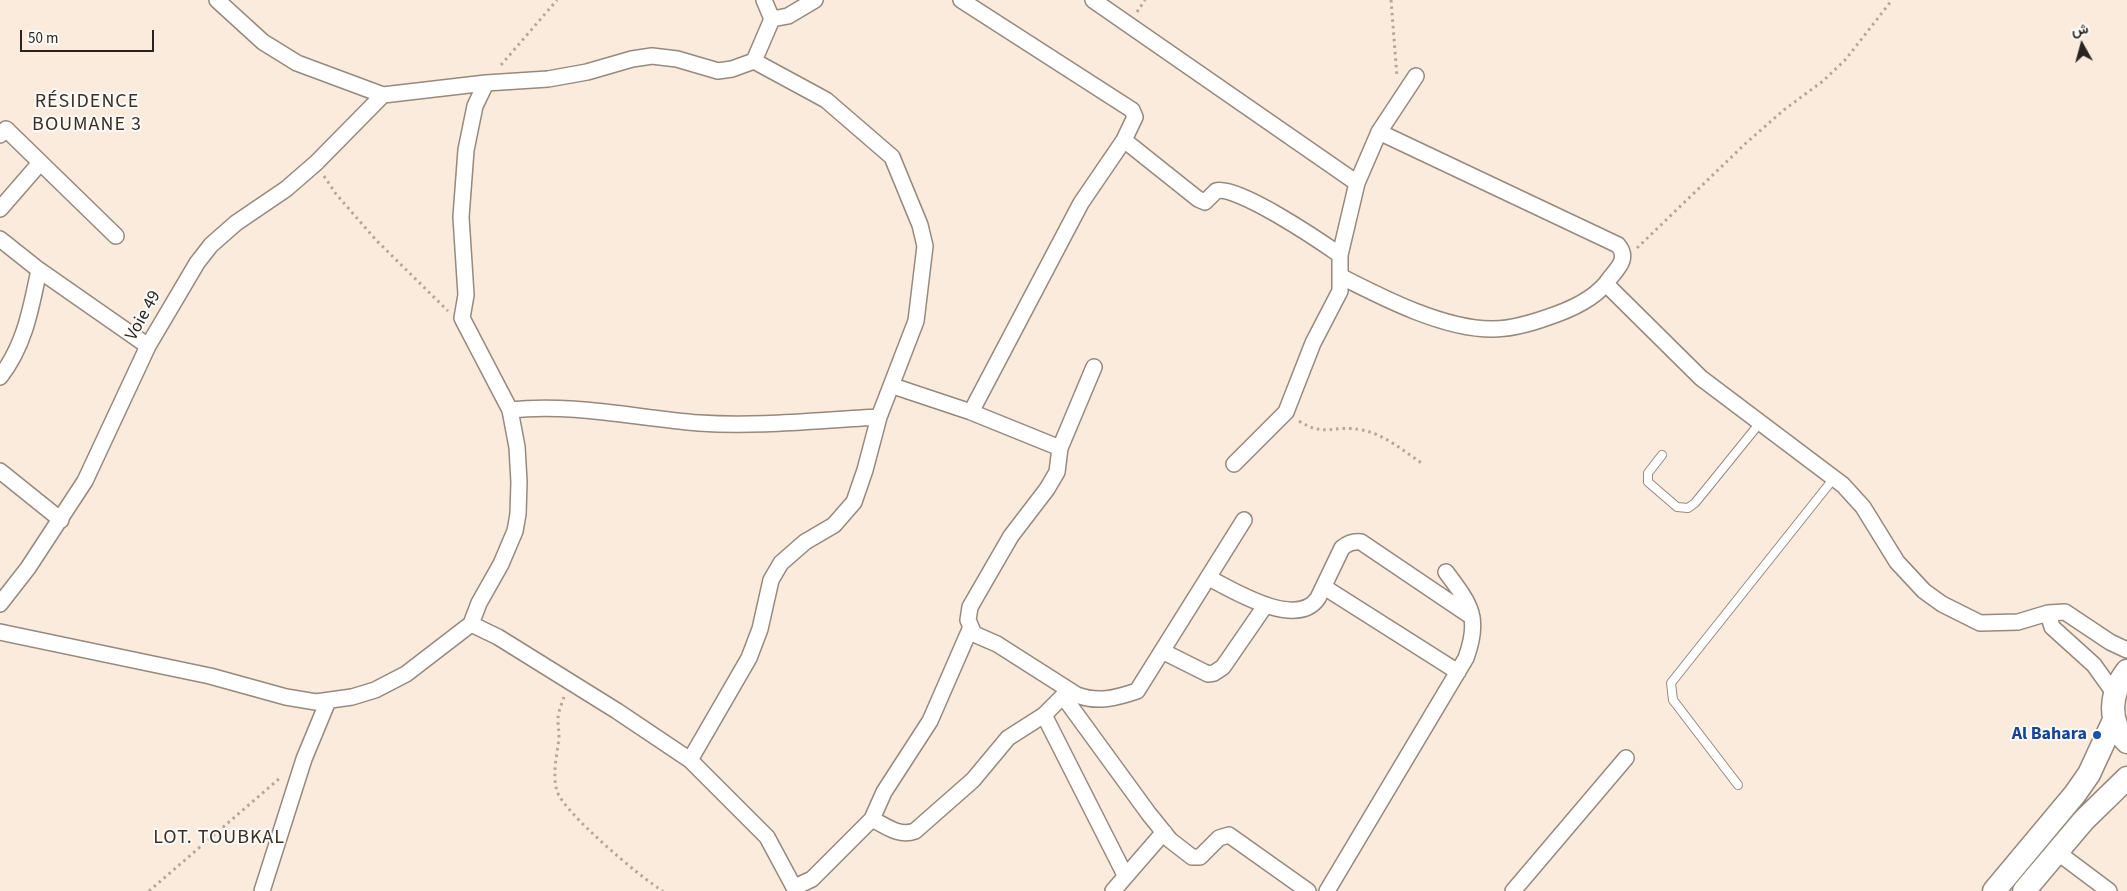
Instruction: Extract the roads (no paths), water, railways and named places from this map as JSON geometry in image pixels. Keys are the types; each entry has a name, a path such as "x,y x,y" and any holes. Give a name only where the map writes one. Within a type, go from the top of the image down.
{"main road":[{"path":"1994,891 2075,794 2089,774 2114,720 2114,693 2127,671"},
{"path":"2114,720 2127,742"},
{"path":"2024,891 2084,820 2127,778"}],"street":[{"path":"218,0 263,42 297,63 383,95 486,83 548,79 652,56 677,59 718,71 732,69 754,60 772,19 764,0"},
{"path":"772,19 788,16 815,0"},
{"path":"961,0 1132,110 1135,117 1124,140 1081,203 972,412"},
{"path":"1093,0 1357,183"},
{"path":"690,760 749,658 760,629 772,580 781,563 805,542 834,525 854,502 865,470 878,417 892,386 916,321 925,246 920,225 892,157 826,100 754,60"},
{"path":"1234,464 1286,412 1313,343 1340,291 1340,255 1357,183 1379,132 1416,76"},
{"path":"0,632 210,676 300,700 328,701 375,690 406,674 471,624 479,603 510,544 518,514 517,447 510,410 462,318 466,295 461,217 466,150 475,106 486,83"},
{"name":"Voie 49","path":"0,604 61,520 86,481 148,346 182,286 211,245 236,223 286,189 316,163 383,95"},
{"path":"0,135 6,129 116,236"},
{"path":"1340,276 1377,295 1425,315 1494,329 1541,320 1563,312 1582,302 1606,284 1623,261 1623,255 1618,245 1379,132"},
{"path":"1124,140 1198,199 1206,202 1216,191 1222,189 1230,191 1294,225 1340,255"},
{"path":"0,209 40,163"},
{"path":"0,239 39,270 148,346"},
{"path":"0,377 21,343 30,314 39,270"},
{"path":"1606,284 1701,378 1759,424 1834,478 1863,507 1887,547 1909,576 1942,604 1980,623 2018,622 2048,613 2065,612 2110,642 2127,650"},
{"path":"1094,367 1060,448 1057,472 1047,489 1011,536 970,607 968,620 974,634 996,644 1066,693 1088,699 1113,699 1137,691 1244,520"},
{"path":"892,386 972,412 1060,448"},
{"path":"510,410 546,407 700,423 776,422 878,417"},
{"path":"0,471 61,520"},
{"path":"1209,578 1265,606 1292,609 1309,607 1316,602 1342,548 1352,542 1361,542 1472,617"},
{"path":"1327,891 1458,672 1471,646 1471,608 1446,572"},
{"path":"1324,587 1458,672"},
{"path":"1162,651 1208,674 1214,673 1223,668 1265,606"},
{"path":"2048,613 2052,627 2094,665 2114,693"},
{"path":"471,624 498,637 568,682 617,710 690,760 767,837 795,889 812,879 872,819 884,792 930,721 971,627"},
{"path":"872,819 898,832 907,834 915,831 974,780 1008,738 1044,715 1066,693"},
{"path":"1066,693 1170,840 1194,858 1200,857 1222,836 1233,837 1308,891"},
{"path":"262,891 304,759 328,701"},
{"path":"1044,715 1125,875"},
{"path":"1513,891 1626,758"},
{"path":"1113,891 1164,832"},
{"path":"2057,852 2109,891"}],"lane":[{"path":"1662,454 1648,473 1648,482 1678,507 1688,508 1695,503 1759,424"},
{"path":"1738,785 1673,700 1671,684 1834,478"}],"place":[{"name":"Al Bahara","path":"2097,735"}],"district":[{"name":"RÉSIDENCE BOUMANE 3","path":"87,114"},
{"name":"LOT. TOUBKAL","path":"219,839"}]}
